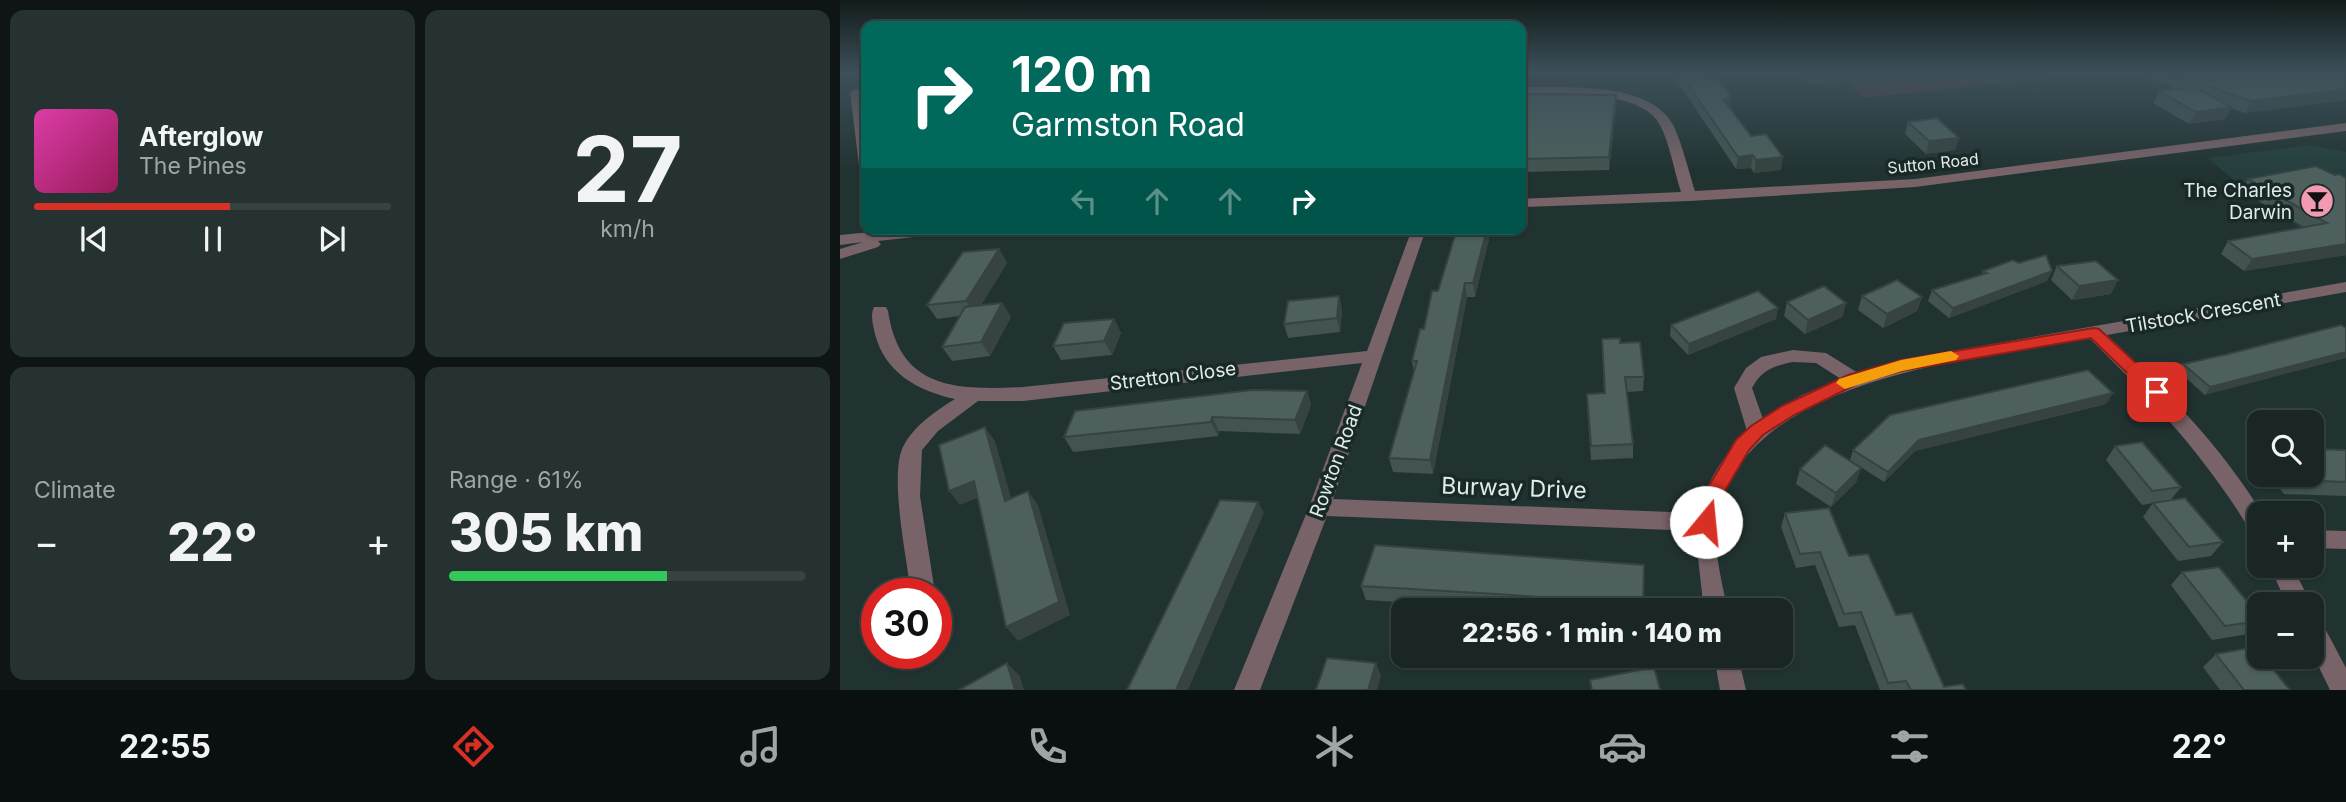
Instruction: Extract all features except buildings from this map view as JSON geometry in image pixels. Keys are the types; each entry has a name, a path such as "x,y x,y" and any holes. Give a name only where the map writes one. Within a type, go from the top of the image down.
{"street":[{"path":"1647,105 1658,112 1665,122 1690,197"},
{"name":"Sutton Road","path":"1526,203 1690,197 1915,183 2346,127"},
{"path":"2321,130 2346,142"},
{"path":"840,240 910,235"},
{"name":"Rowton Road","path":"1247,690 1320,507 1417,235"},
{"path":"840,254 896,237"},
{"name":"Tilstock Crescent","path":"1715,598 1706,522 1716,489 1742,445 1757,431 1788,411 1854,379 1901,366 2346,287"},
{"name":"Stretton Close","path":"880,311 893,357 907,371 926,383 972,396 1023,394 1374,356"},
{"path":"2094,333 2157,392 2199,438 2235,484 2247,505"},
{"path":"1757,431 1743,388 1752,372 1767,361 1793,356 1820,357 1854,379"},
{"path":"921,578 909,476 910,452 927,428 972,396"},
{"name":"Burway Drive","path":"1320,507 1706,522"},
{"path":"2324,539 2346,540"},
{"path":"2324,652 2344,690"},
{"path":"1728,668 1732,690"}],"shaded area":[{"path":"2309,145 2346,152 2346,257 2259,202 2208,158"}],"slow traffic":[{"path":"1845,383 1901,366 1951,356"}],"place":[{"name":"The Charles Darwin","path":"2317,201"}],"route":[{"path":"1706,522 1716,489 1742,445 1757,431 1788,411 1854,379 1901,366 2094,333 2157,392"}]}
